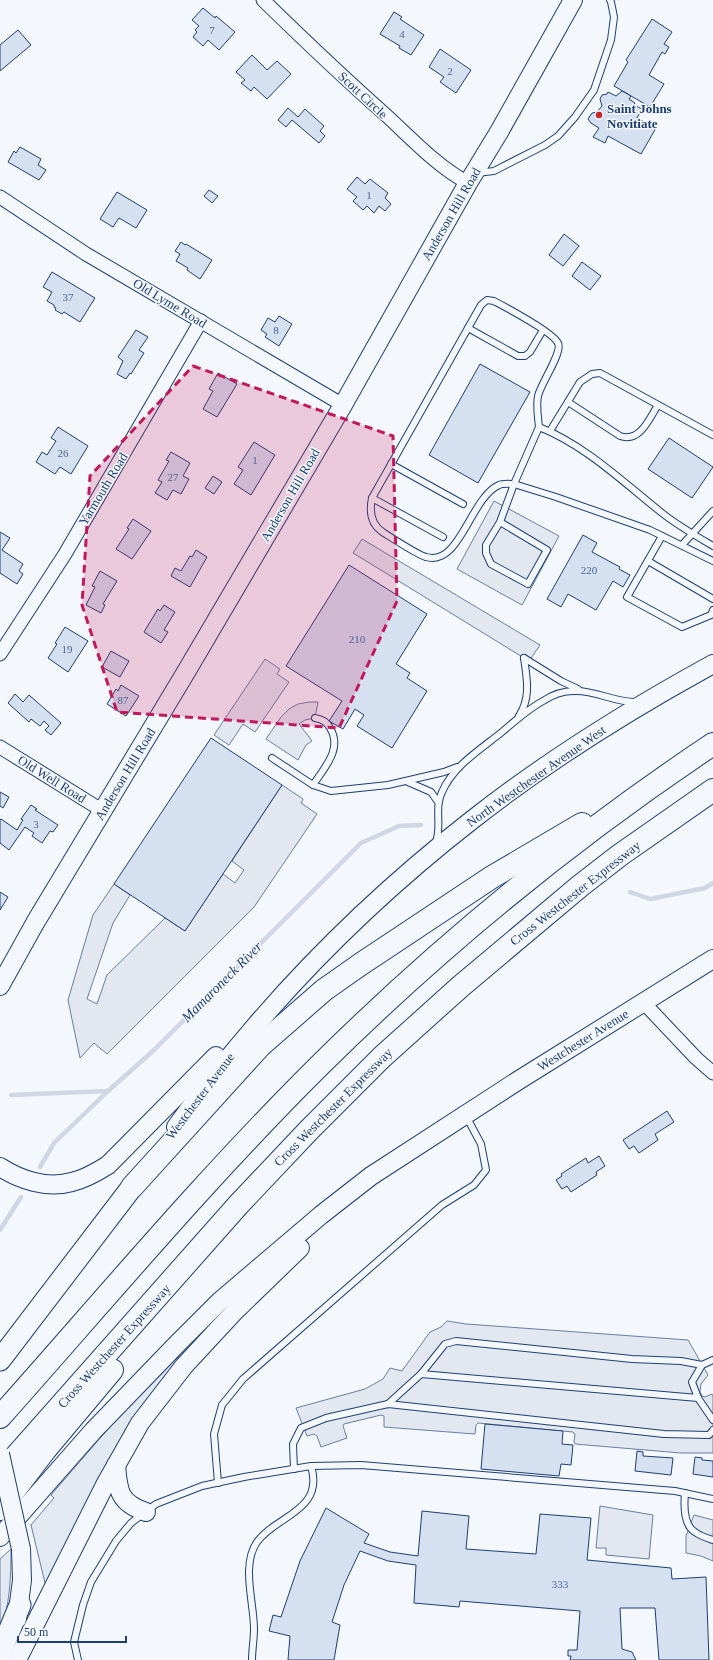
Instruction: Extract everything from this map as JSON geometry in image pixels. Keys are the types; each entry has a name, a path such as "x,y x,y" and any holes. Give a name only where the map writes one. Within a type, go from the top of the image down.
{"highway":[{"path":"0,1417 227,1162 298,1087 357,1030 436,958 516,890 600,825 713,744"},
{"path":"132,1187 260,1046 324,990 492,877 685,763"},
{"name":"Cross Westchester Expressway","path":"0,1474 239,1204 346,1092 392,1047 461,986 580,886 633,846 713,790"},
{"path":"0,1509 50,1444 149,1326 239,1204"}],"main road":[{"name":"Anderson Hill Road","path":"0,986 35,924 343,404 573,0"},
{"path":"648,700 713,664"},
{"name":"North Westchester Avenue West","path":"427,857 472,820 537,772 648,700"},
{"name":"Westchester Avenue","path":"0,1360 132,1187 210,1079 277,1000 370,907 427,857"},
{"name":"Westchester Avenue","path":"460,1118 713,959"},
{"path":"0,1167 12,1175 25,1180 53,1184 70,1183 88,1177 108,1165 206,1066 277,1000"},
{"path":"17,1660 116,1465 140,1423 184,1366 235,1311 310,1239 350,1204 460,1118"},
{"path":"0,1537 93,1431 220,1301 371,1176 460,1118"},
{"path":"0,1454 21,1549 22,1580 20,1605 12,1647 6,1660"},
{"path":"116,1465 118,1488 123,1498 133,1508 146,1512"},
{"path":"0,1653 20,1605"}],"street":[{"name":"Scott Circle","path":"263,0 329,64 409,137 455,176 471,178"},
{"name":"Old Lyme Road","path":"0,197 86,254 343,404"},
{"name":"Yarmouth Road","path":"0,654 65,554 201,321"},
{"name":"Old Well Road","path":"0,747 103,811"},
{"path":"643,1002 696,1058 713,1073"}],"lane":[{"path":"471,178 494,171 545,145 558,136 575,117 594,90 611,40 614,17 610,0"},
{"path":"500,522 547,550 528,584 491,564 486,553 486,545 500,522 514,484 539,427 537,411 538,397 544,379 559,353 559,343 551,334 494,301 487,300 481,305 372,498 370,507 371,517 382,532 426,558 438,558 451,550 485,494 500,484 514,484 571,502 662,536 713,561"},
{"path":"468,328 518,356 525,356 530,352 543,330"},
{"path":"550,431 580,382 592,374 600,373 713,435"},
{"path":"568,402 620,436 627,438 635,437 658,404"},
{"path":"539,427 563,437 664,514 713,546"},
{"path":"391,464 463,504"},
{"path":"372,498 443,537"},
{"path":"682,545 713,511"},
{"path":"662,536 627,596 682,627 711,615 713,610"},
{"path":"648,561 713,599"},
{"path":"517,720 524,709 528,690 524,658 561,681 585,691 624,701 648,700"},
{"path":"427,857 438,835 438,804 442,790 448,780 464,763 542,701 553,695 574,690 585,691"},
{"path":"313,785 331,758 335,742 329,726 323,720 315,718"},
{"path":"272,758 313,785 331,791 388,785 452,770 464,763"},
{"path":"406,781 419,785 431,792 435,796 438,804"},
{"path":"218,1483 214,1434 222,1406 243,1379 442,1205 474,1185 486,1170 481,1144 460,1118"},
{"path":"388,1404 421,1374 445,1344 456,1341 616,1357 681,1361 702,1365"},
{"path":"713,1360 702,1365 692,1382 698,1398 713,1420"},
{"path":"421,1374 698,1398"},
{"path":"294,1469 293,1444 301,1428 326,1418 388,1404 664,1434 708,1435 713,1430"},
{"path":"78,1660 74,1642 83,1605 91,1582 116,1541 131,1523 156,1504 202,1486 311,1466 361,1465 675,1490 713,1499"},
{"path":"252,1660 254,1630 249,1563 257,1542 271,1529 290,1517 302,1506 310,1495 314,1484 314,1475 311,1466"},
{"path":"685,1493 684,1505 687,1521 693,1532 713,1540"}],"highlighted area":[{"path":"193,366 393,436 397,601 339,728 117,712 82,605 90,476"}],"shaded area":[{"path":"494,501 559,536 522,605 457,569"},
{"path":"362,539 540,645 529,661 353,553"},
{"path":"265,659 280,669 277,674 289,682 255,732 243,724 229,745 214,735"},
{"path":"318,702 315,718 305,720 299,724 312,741 306,745 298,760 266,739 281,717 289,709 298,704"},
{"path":"282,785 303,799 301,803 317,814 254,907 107,1054 94,1043 80,1058 68,1000 93,915 114,884 130,895 113,923 87,999 97,1004 107,975 165,918 185,931 223,874 235,883 244,870 232,861"},
{"path":"447,1321 466,1324 688,1340 708,1375 701,1384 700,1392 702,1396 705,1397 712,1394 713,1396 713,1453 681,1453 575,1444 575,1434 573,1432 478,1423 476,1425 475,1434 384,1427 384,1416 381,1415 344,1424 343,1426 347,1438 321,1447 317,1436 314,1434 307,1436 296,1408 365,1389 383,1379 390,1368 402,1371 430,1332 441,1327"},
{"path":"178,1357 180,1361 46,1587 31,1525 54,1498 51,1495 114,1422"},
{"path":"600,1506 653,1515 649,1559 606,1555 606,1548 596,1548"},
{"path":"694,1515 713,1520 713,1561 701,1556 686,1553 686,1536"},
{"path":"11,1549 9,1591 6,1612 0,1632 0,1559"}],"building":[{"path":"203,8 215,18 216,16 235,32 219,50 208,40 203,46 193,37 197,32 195,30 199,26 192,20"},
{"path":"394,12 402,17 400,19 424,35 411,55 399,48 400,46 380,34"},
{"path":"652,19 672,32 664,44 669,47 665,54 662,52 649,75 664,84 650,107 614,86 628,62 626,60"},
{"path":"18,30 31,45 0,71 0,45"},
{"path":"440,49 471,70 456,93 440,82 444,77 429,67"},
{"path":"252,55 267,70 277,61 291,74 267,99 254,87 251,91 241,83 245,80 236,72"},
{"path":"622,91 631,96 629,99 635,103 634,105 642,109 637,118 656,128 641,154 608,136 605,143 593,137 599,128 588,119 592,113 597,112 602,106 600,99 602,95 607,94 608,92 616,96"},
{"path":"288,108 298,117 305,109 324,126 320,131 325,136 319,143 292,120 286,127 278,120"},
{"path":"20,147 41,159 38,165 46,170 39,180 8,162 14,151 16,153"},
{"path":"357,177 365,184 370,179 388,193 385,198 391,204 385,211 379,206 374,213 367,206 363,210 353,201 357,197 347,189"},
{"path":"209,190 218,196 212,203 204,196"},
{"path":"117,192 147,210 136,228 119,218 113,227 100,219"},
{"path":"564,234 579,246 563,266 549,255"},
{"path":"181,242 212,260 200,279 187,270 188,268 176,261 180,254 175,251"},
{"path":"582,262 601,276 590,290 572,276"},
{"path":"52,272 95,298 80,322 64,312 62,314 55,310 56,308 54,305 47,301 52,292 43,287"},
{"path":"279,316 292,324 279,346 265,337 267,334 261,330 268,318 275,322"},
{"path":"136,330 148,337 139,350 144,353 131,374 130,373 126,379 117,374 123,361 118,357"},
{"path":"480,364 530,392 478,483 429,455"},
{"path":"218,373 237,384 217,417 203,409 213,391 209,389"},
{"path":"58,427 88,446 71,474 60,467 55,474 36,462 42,452 47,455 56,441 51,438"},
{"path":"669,438 713,467 692,498 648,469"},
{"path":"254,442 275,455 251,495 234,484 243,470 238,467"},
{"path":"171,452 190,463 183,476 189,479 181,494 173,490 167,500 155,493 162,482 158,480 169,461 166,460"},
{"path":"213,476 222,482 214,494 205,488"},
{"path":"133,519 151,531 132,559 116,549 129,529 127,528"},
{"path":"0,532 10,538 2,550 23,564 19,571 23,574 17,584 0,573"},
{"path":"583,535 597,543 592,552 620,567 619,569 630,575 623,587 613,581 596,610 568,594 561,607 547,599"},
{"path":"196,550 207,557 190,587 171,576 175,568 181,571 190,556 192,557"},
{"path":"349,565 427,614 396,664 410,673 407,678 427,691 392,748 357,726 364,715 355,709 343,729 329,721 342,701 286,666"},
{"path":"100,571 117,581 103,604 105,605 101,613 86,605 95,587 92,586"},
{"path":"164,605 175,612 164,630 168,632 161,643 144,632 158,609 160,611"},
{"path":"65,627 88,641 68,672 48,658"},
{"path":"111,651 129,661 120,677 102,667"},
{"path":"121,685 139,696 126,716 107,704 116,689 118,691"},
{"path":"15,694 23,702 29,695 61,723 51,735 45,730 49,726 44,721 40,726 31,719 29,722 8,703"},
{"path":"211,738 282,785 185,931 114,884"},
{"path":"0,792 9,797 3,808 0,806"},
{"path":"31,805 37,809 35,810 58,825 53,832 50,831 42,843 32,836 34,833 25,827 9,850 0,843 0,820 1,819 17,830 23,820 21,819"},
{"path":"0,892 8,897 0,910"},
{"path":"667,1111 674,1122 655,1134 658,1140 639,1153 634,1146 629,1149 623,1140"},
{"path":"599,1156 605,1166 596,1172 597,1175 571,1192 567,1186 562,1189 556,1180 562,1176 561,1174 586,1158 588,1163"},
{"path":"485,1424 563,1431 562,1444 573,1445 571,1465 561,1464 559,1476 481,1469"},
{"path":"637,1451 643,1452 643,1456 673,1458 671,1475 635,1471"},
{"path":"695,1457 702,1458 702,1460 713,1461 713,1477 693,1474"},
{"path":"326,1508 369,1534 364,1543 390,1552 418,1556 422,1511 469,1516 466,1549 536,1554 540,1514 591,1518 587,1560 671,1568 672,1579 706,1577 709,1660 659,1660 655,1608 620,1608 622,1649 632,1652 636,1660 570,1660 571,1656 568,1656 568,1650 577,1650 580,1611 460,1601 459,1607 414,1603 416,1565 388,1561 360,1551 344,1585 332,1622 340,1625 334,1660 288,1660 290,1636 269,1631 273,1615 281,1617 300,1561"}],"waterway":[{"name":"Mamaroneck River","path":"40,1167 54,1143 108,1091 153,1051 361,843 399,826 421,825"},
{"name":"Mamaroneck River","path":"630,892 650,899 705,888 713,883"},
{"path":"11,1095 108,1091"},
{"name":"Mamaroneck River","path":"0,1230 21,1197"}],"place":[{"name":"Saint Johns Novitiate","path":"599,115"}]}
